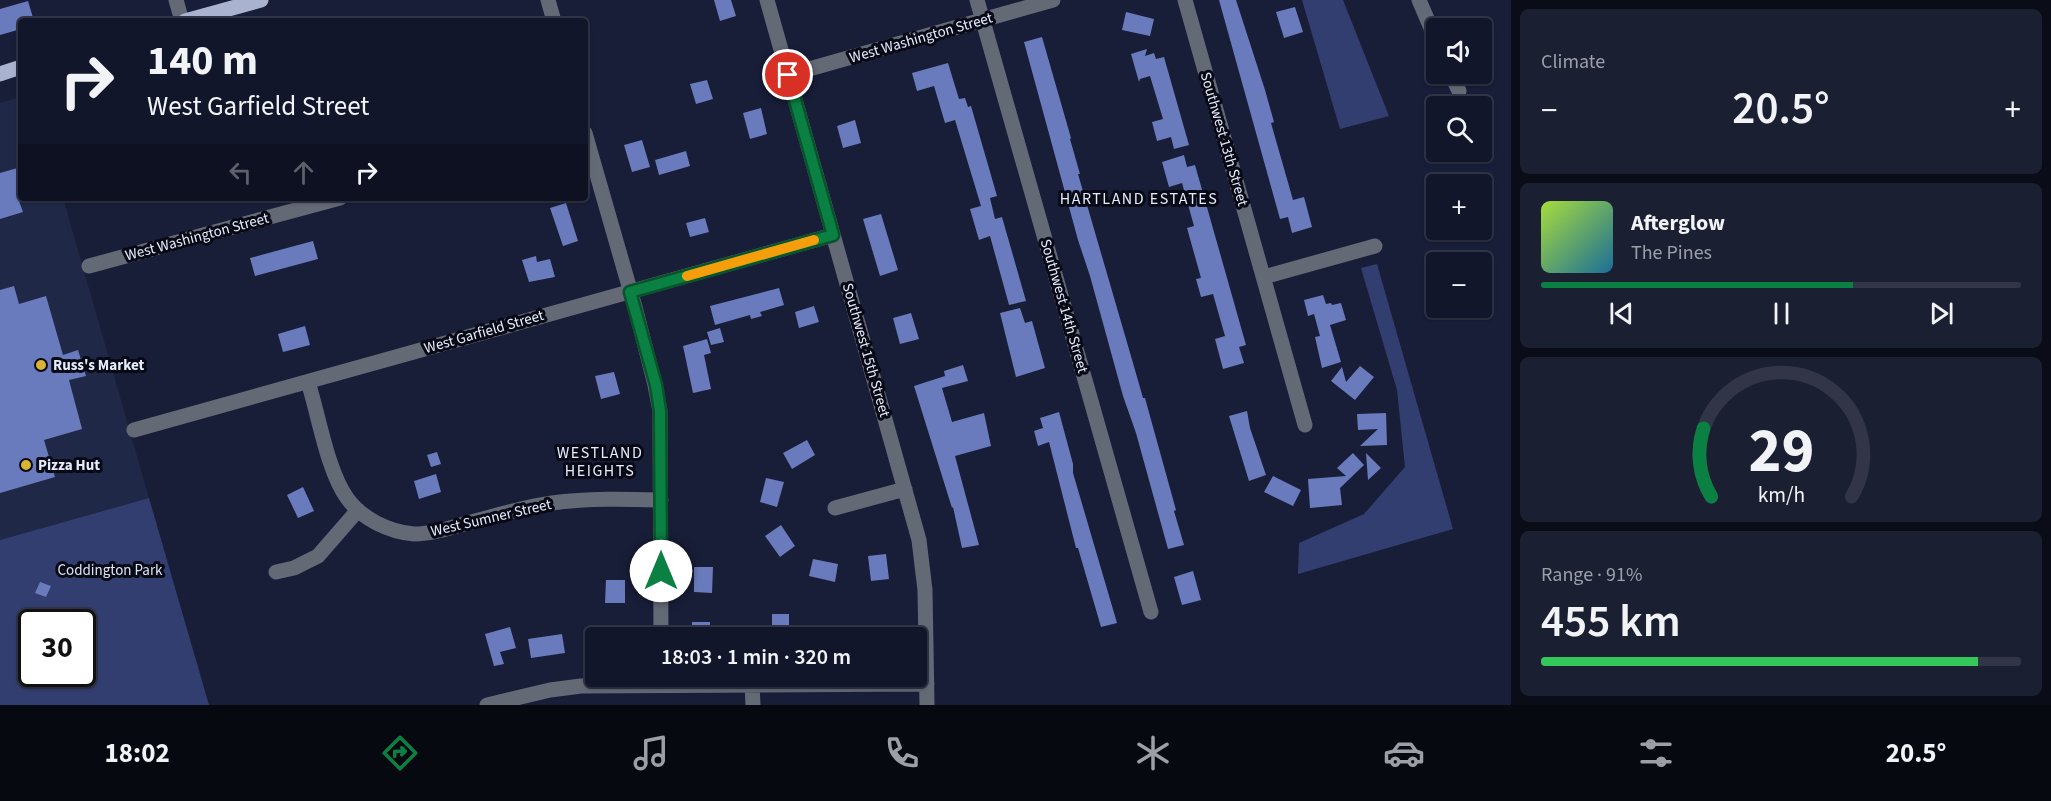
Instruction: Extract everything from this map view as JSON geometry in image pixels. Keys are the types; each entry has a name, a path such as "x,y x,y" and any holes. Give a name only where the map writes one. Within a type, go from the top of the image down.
{"main road":[{"path":"195,18 261,0"}],"street":[{"path":"176,0 183,18"},
{"path":"548,0 553,18"},
{"name":"Southwest 15th Street","path":"767,0 919,540 924,573 925,627"},
{"name":"Southwest 14th Street","path":"977,0 1151,612"},
{"name":"West Washington Street","path":"788,75 1053,0"},
{"name":"Southwest 13th Street","path":"1185,0 1305,425"},
{"path":"1419,0 1427,18"},
{"path":"1455,84 1458,91"},
{"path":"588,144 656,385 660,411 661,627"},
{"name":"West Washington Street","path":"90,266 329,201"},
{"name":"West Garfield Street","path":"134,430 833,235"},
{"path":"1264,277 1375,246"},
{"name":"West Sumner Street","path":"308,382 338,482 347,498 357,510 395,531 415,534 439,531 519,509 553,503 590,500 661,500"},
{"path":"835,508 905,489"},
{"path":"276,572 294,568 318,556 357,510"},
{"path":"487,705 550,690 585,686"},
{"path":"752,687 753,705"},
{"name":"Southwest 15th Street","path":"927,687 927,705"}],"shaded area":[{"path":"18,98 18,201 64,201 149,498 0,540 0,103"}],"green space":[{"path":"1302,0 1343,0 1389,116 1340,129"},
{"path":"1377,264 1453,529 1298,574 1299,543 1364,514 1405,467 1397,390 1361,268"},
{"name":"Coddington Park","path":"149,498 209,705 0,705 0,540"}],"building":[{"path":"714,0 731,0 736,16 720,21"},
{"path":"1219,0 1236,0 1265,90 1274,122 1271,123 1293,200 1304,197 1312,227 1292,233 1288,217 1280,219"},
{"path":"28,1 33,18 18,18 18,30 0,35 0,9"},
{"path":"1295,7 1303,32 1284,38 1276,12"},
{"path":"1126,12 1154,19 1150,36 1122,30"},
{"path":"1042,37 1071,138 1080,174 1078,174 1143,398 1145,398 1184,545 1168,549 1078,240 1024,42"},
{"path":"1147,49 1145,56 1154,53 1156,59 1164,57 1189,145 1174,149 1171,137 1157,141 1152,122 1163,119 1150,76 1140,79 1139,82 1131,54"},
{"path":"948,63 959,99 965,98 968,107 971,106 997,196 990,198 995,219 1002,217 1026,301 1009,305 990,236 979,240 970,209 981,206 955,120 945,123 934,86 917,91 912,73"},
{"path":"707,80 713,99 696,104 690,84"},
{"path":"761,108 767,134 750,139 743,113"},
{"path":"855,120 861,143 843,148 837,126"},
{"path":"642,140 650,167 632,172 624,145"},
{"path":"686,151 690,166 659,175 655,160"},
{"path":"1184,155 1187,167 1195,165 1246,345 1239,347 1244,363 1223,369 1215,339 1225,336 1213,294 1201,297 1196,279 1201,278 1187,228 1194,226 1182,183 1169,187 1162,162"},
{"path":"18,168 18,201 23,212 0,219 0,173"},
{"path":"566,203 578,241 563,246 550,208"},
{"path":"881,214 898,270 880,276 863,219"},
{"path":"705,218 709,232 690,237 686,223"},
{"path":"313,241 318,259 255,276 250,258"},
{"path":"536,256 537,262 550,259 555,277 529,282 522,260"},
{"name":"Russ's Market","path":"14,286 19,304 46,296 63,355 78,350 86,376 69,380 82,429 44,440 55,477 0,493 0,290"},
{"path":"779,288 784,305 760,312 762,316 751,319 750,315 715,325 710,306"},
{"path":"1323,295 1326,304 1341,303 1346,320 1330,325 1341,362 1322,368 1315,337 1320,336 1314,314 1308,316 1304,300"},
{"path":"814,306 819,322 799,328 795,312"},
{"path":"1020,308 1025,323 1032,321 1045,368 1016,377 1000,313"},
{"path":"911,313 919,339 900,344 893,318"},
{"path":"305,326 310,345 283,352 278,334"},
{"path":"720,328 724,342 711,345 707,332"},
{"path":"707,339 711,353 704,355 711,389 693,393 683,346"},
{"path":"963,365 968,381 942,388 952,422 984,413 991,446 955,456 979,545 962,548 953,507 914,386 945,376 944,371"},
{"path":"1360,366 1374,377 1355,400 1331,381 1342,367 1346,382"},
{"path":"614,372 620,394 601,399 595,376"},
{"path":"1247,411 1250,428 1266,475 1249,481 1229,416"},
{"path":"1059,412 1073,464 1073,473 1117,623 1101,627 1078,548 1076,548 1049,442 1038,446 1034,431 1043,428 1040,418"},
{"path":"1386,413 1387,445 1360,446 1378,429 1358,430 1357,414"},
{"path":"807,440 815,455 792,469 783,453"},
{"path":"437,452 441,464 431,467 427,455"},
{"path":"1353,453 1364,465 1340,488 1342,505 1310,508 1308,479 1346,476 1337,468"},
{"path":"1366,453 1381,468 1368,480"},
{"path":"436,474 441,492 419,499 414,481"},
{"path":"1273,476 1301,490 1293,506 1264,492"},
{"path":"766,478 784,482 777,507 760,502"},
{"path":"303,487 314,511 298,518 287,495"},
{"path":"781,525 795,546 780,557 765,536"},
{"path":"886,554 889,579 871,581 868,556"},
{"path":"813,559 838,564 835,582 809,576"},
{"path":"694,567 713,567 712,593 694,592"},
{"path":"1193,571 1201,600 1182,605 1174,577"},
{"path":"606,580 625,580 625,603 605,603"},
{"path":"40,582 51,586 46,597 35,593"},
{"path":"772,614 789,614 789,627 772,627"},
{"path":"692,622 710,622 710,627 692,627"},
{"path":"510,627 516,648 500,652 504,664 494,666 485,634"},
{"path":"583,632 585,632 585,650"},
{"path":"562,634 565,653 531,658 528,639"}],"slow traffic":[{"path":"687,276 814,240"}],"place":[{"name":"Russ's Market","path":"41,365"},
{"name":"Pizza Hut","path":"26,465"}],"district":[{"name":"HARTLAND ESTATES","path":"1139,199"},
{"name":"WESTLAND HEIGHTS","path":"600,462"}],"route":[{"path":"661,571 660,411 656,385 630,292 833,235 788,75"}]}
